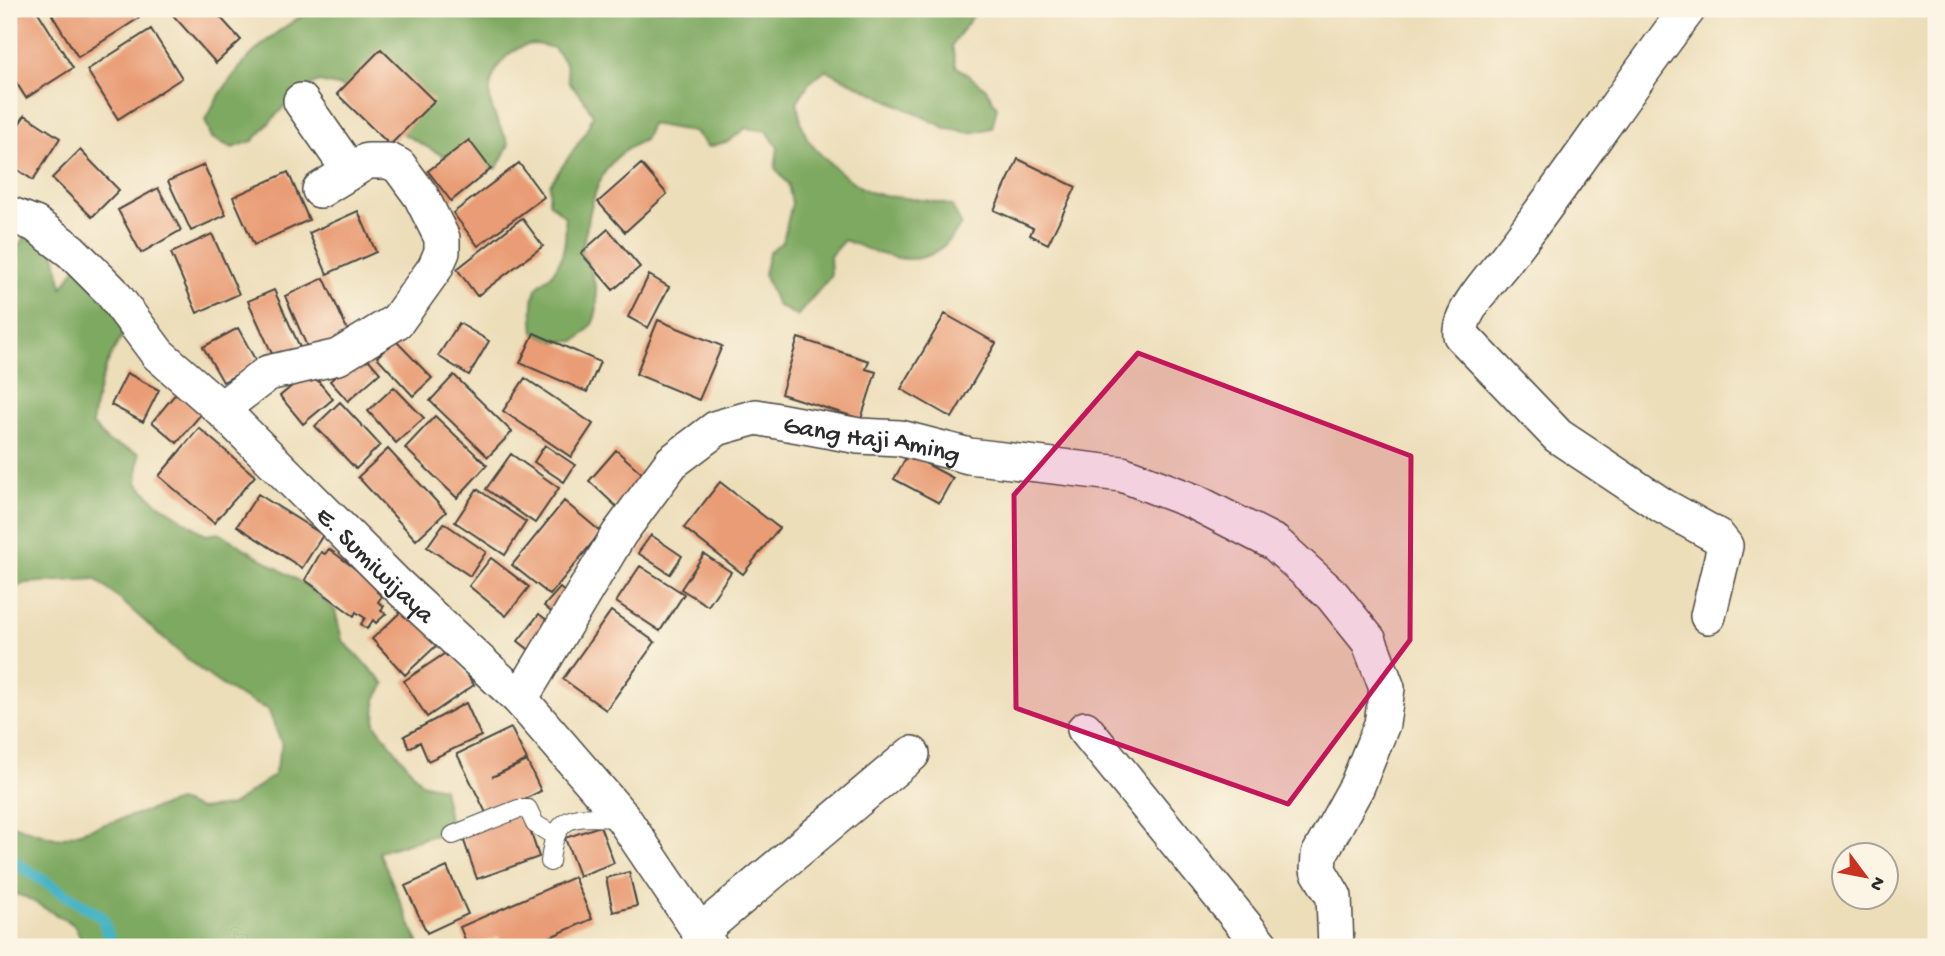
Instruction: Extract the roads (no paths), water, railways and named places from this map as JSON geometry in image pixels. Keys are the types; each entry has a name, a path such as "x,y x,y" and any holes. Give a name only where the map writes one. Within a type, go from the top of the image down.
{"street":[{"path":"1688,9 1584,155 1480,293 1460,325 1461,335 1558,436 1672,512 1717,536 1725,546 1708,615"},
{"path":"301,101 350,172"},
{"path":"221,409 268,373 338,357 397,321 435,268 442,252 442,238 421,196 399,166 389,161 367,161 320,190"},
{"name":"E. Sumiwijaya","path":"9,214 35,224 71,251 111,291 158,354 221,409 396,584 520,699 623,818 705,940"},
{"name":"Gang Haji Aming","path":"520,699 619,534 672,462 717,428 756,417 846,434 900,438 969,456 1122,474 1195,502 1275,543 1332,595 1369,641 1387,688 1382,724 1357,786 1320,855 1318,870 1334,897 1336,947"},
{"path":"1085,729 1262,947"},
{"path":"705,940 912,754"}],"lane":[{"path":"453,835 517,809 528,809 535,824 553,835"},
{"path":"550,862 553,835 562,824 580,818 623,818"}],"waterway":[{"path":"9,859 102,917 112,947"}]}
